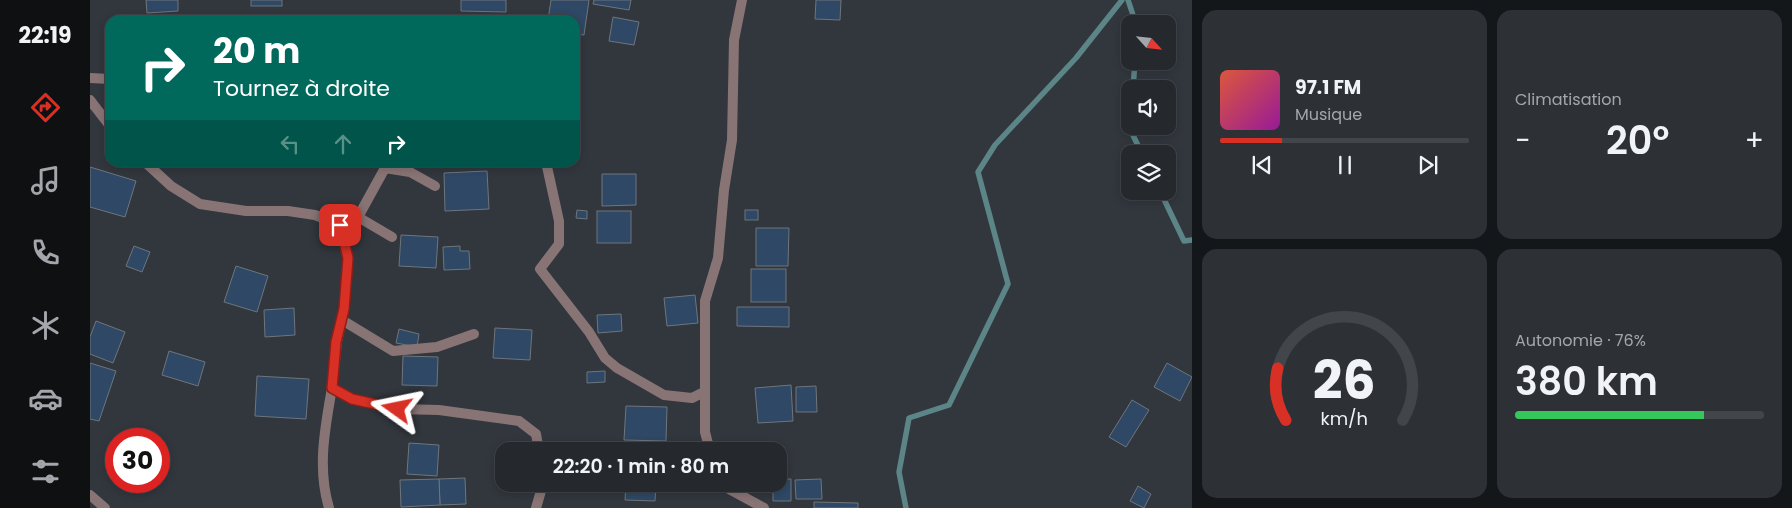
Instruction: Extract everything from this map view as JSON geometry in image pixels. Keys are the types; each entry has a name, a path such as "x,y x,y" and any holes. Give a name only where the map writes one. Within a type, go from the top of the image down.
{"street":[{"path":"707,442 704,392 705,301 718,258 724,190 732,140 734,40 742,0"},
{"path":"90,78 105,79"},
{"path":"90,100 105,120"},
{"path":"150,167 170,186 200,204 246,211 288,211 315,215 340,225 358,216 385,168 410,172 435,186"},
{"path":"547,167 559,222 559,244 540,269 589,332 605,358 617,368 664,396 692,398 704,392"},
{"path":"358,216 392,237"},
{"path":"329,508 322,469 324,430 332,388 336,342 344,309 348,258 340,225"},
{"path":"342,320 393,351 436,347 474,334"},
{"path":"332,388 352,399 397,409 439,410 519,421 536,434 538,442"},
{"path":"536,508 541,492"},
{"path":"735,492 764,508"},
{"path":"90,495 105,508"}],"building":[{"path":"146,0 178,0 178,11 147,13"},
{"path":"251,0 282,0 282,6 251,6"},
{"path":"461,0 506,0 506,12 461,11"},
{"path":"551,0 589,0 584,35 580,35 580,15 549,15"},
{"path":"594,0 631,0 629,10 593,4"},
{"path":"816,0 841,0 840,20 815,19"},
{"path":"613,17 639,22 634,45 609,41"},
{"path":"90,167 136,181 125,217 90,207"},
{"path":"487,171 489,209 445,211 444,173"},
{"path":"602,174 636,174 636,205 602,206"},
{"path":"577,210 587,211 587,219 576,218"},
{"path":"745,210 758,210 758,220 745,220"},
{"path":"597,211 631,211 631,243 597,243"},
{"path":"756,228 789,228 788,266 756,266"},
{"path":"401,235 438,237 436,268 399,266"},
{"path":"134,246 150,252 142,272 126,266"},
{"path":"460,246 460,251 469,251 470,269 444,270 443,247"},
{"path":"236,266 268,276 257,312 224,302"},
{"path":"751,269 786,269 786,302 751,302"},
{"path":"695,295 698,323 667,326 664,298"},
{"path":"737,307 789,307 789,327 737,326"},
{"path":"294,308 295,335 265,337 264,310"},
{"path":"621,314 622,331 598,333 597,315"},
{"path":"96,321 125,332 113,363 90,354 90,337"},
{"path":"495,328 532,330 530,360 493,358"},
{"path":"399,329 419,334 417,347 396,343"},
{"path":"169,351 205,362 198,386 162,375"},
{"path":"403,356 438,357 437,386 402,385"},
{"path":"90,363 116,371 99,421 90,419"},
{"path":"1167,363 1192,377 1180,401 1154,387"},
{"path":"605,371 605,382 587,383 587,372"},
{"path":"257,376 309,379 306,419 255,416"},
{"path":"791,385 793,421 758,423 755,388"},
{"path":"816,386 817,412 796,412 796,387"},
{"path":"1132,400 1149,410 1126,447 1109,437"},
{"path":"626,406 667,407 666,441 624,440"},
{"path":"409,443 439,445 437,476 407,474"},
{"path":"465,478 466,504 440,505 439,479"},
{"path":"439,479 440,505 401,507 400,480"},
{"path":"787,479 791,479 791,501 773,501 773,492 787,492"},
{"path":"821,479 822,499 796,499 795,480"},
{"path":"1138,486 1151,494 1144,508 1130,501"},
{"path":"626,492 656,492 655,501 625,500"},
{"path":"814,502 858,503 858,508 814,508"}],"waterway":[{"path":"906,508 899,472 909,418 949,405 1008,284 978,172 995,145 1076,58 1122,0"},
{"path":"1128,0 1133,15"},
{"path":"1134,70 1134,80"},
{"path":"1133,135 1138,145"},
{"path":"1164,200 1184,241 1192,240"}],"route":[{"path":"340,225 348,258 344,309 336,342 332,388 352,399 397,409"}]}
